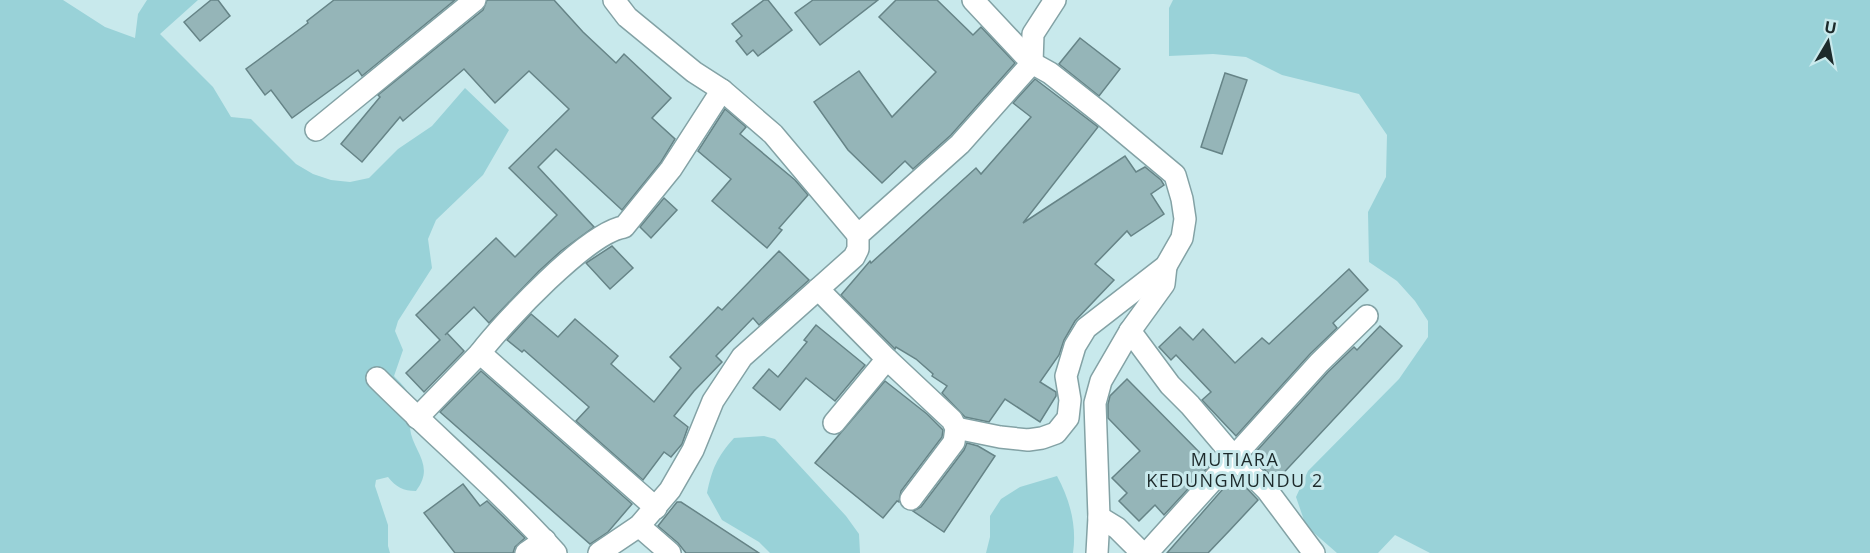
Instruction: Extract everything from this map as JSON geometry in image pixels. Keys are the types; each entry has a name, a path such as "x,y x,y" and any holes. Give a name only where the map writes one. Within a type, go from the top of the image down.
{"street":[{"path":"316,130 475,0"},
{"path":"599,553 639,526 670,490 693,450 712,401 742,357 854,256 858,249 858,235 773,134 722,90 694,72 627,17 614,0"},
{"path":"956,428 1028,440 1056,433 1068,418 1070,400 1066,376 1075,346 1086,328 1166,266 1182,238 1185,219 1182,199 1174,175 1102,114 1050,73 1032,63 973,0"},
{"path":"858,235 960,144 1032,63 1033,34 1055,0"},
{"path":"417,418 480,353 498,330 574,256 613,229 624,227 672,169 722,90"},
{"path":"1097,553 1099,517 1095,403 1101,381 1130,332 1164,284 1166,266"},
{"path":"818,289 887,359 952,420 956,428 954,441 911,499"},
{"path":"1147,553 1236,458 1319,363 1367,316"},
{"path":"1130,332 1170,385 1267,489 1314,553"},
{"path":"480,353 656,508"},
{"path":"834,423 887,359"},
{"path":"377,378 478,473 551,547"},
{"path":"1099,517 1117,528 1142,553"},
{"path":"639,526 670,553"},
{"path":"526,553 551,547"}],"shaded area":[{"path":"0,0 63,0 105,27 135,38 138,14 147,0 198,0 160,34 213,87 231,117 251,119 296,164 313,174 331,180 350,182 369,178 398,149 432,126 465,88 509,130 483,175 436,220 428,239 432,268 398,321 395,331 403,350 394,376 409,395 410,428 424,473 422,482 416,491 400,488 388,477 376,480 375,486 388,525 390,553 0,553"},
{"path":"1173,0 1870,0 1870,553 1430,553 1395,535 1378,553 1337,553 1306,526 1296,497 1308,471 1399,379 1428,337 1428,321 1415,301 1397,281 1369,262 1368,212 1386,177 1387,135 1359,94 1282,75 1246,57 1213,54 1169,56 1169,8"},
{"path":"764,436 775,439 846,516 859,534 860,553 770,553 759,542 722,520 707,493 716,464 734,438"},
{"path":"1057,476 1066,494 1071,513 1074,533 1073,553 986,553 990,537 990,516 1001,499 1020,487"}],"building":[{"path":"211,0 218,0 230,16 200,41 184,22"},
{"path":"334,0 455,0 362,76 358,70 292,118 271,90 265,95 246,69 308,23 307,21"},
{"path":"487,0 554,0 616,63 624,54 671,98 652,118 675,139 661,162 622,210 556,149 538,167 594,227 561,251 539,271 489,323 474,307 447,333 464,351 424,392 406,373 440,340 416,315 496,238 515,257 557,215 509,168 569,109 529,71 495,103 464,69 403,121 400,117 362,162 341,144 380,97 378,95 483,10"},
{"path":"764,0 768,0 792,30 758,56 753,50 747,55 736,41 742,36 732,24"},
{"path":"813,0 878,0 820,45 795,13"},
{"path":"896,0 937,0 973,35 981,27 1015,63 951,135 913,169 905,161 882,183 848,150 814,102 859,71 892,117 936,72 879,17"},
{"path":"1080,38 1120,69 1099,96 1059,64"},
{"path":"1225,73 1247,80 1222,154 1201,147"},
{"path":"1035,79 1098,127 1023,223 1125,156 1136,172 1145,167 1161,180 1164,185 1151,194 1164,214 1131,236 1127,231 1095,264 1114,280 1075,321 1064,340 1059,355 1040,382 1056,392 1056,396 1040,422 1005,399 989,422 965,417 942,393 947,386 932,376 933,374 916,359 896,347 895,349 841,295 870,261 871,263 976,168 981,174 1031,117 1013,103"},
{"path":"725,109 746,127 740,134 795,180 808,195 779,228 782,230 767,248 712,201 731,179 698,151"},
{"path":"664,198 677,210 651,238 640,227"},
{"path":"612,246 633,268 610,289 586,263"},
{"path":"779,251 809,280 759,325 753,318 716,356 722,362 674,416 688,427 682,444 671,457 664,452 643,480 576,421 589,407 524,350 522,352 507,340 531,314 558,337 575,319 618,356 611,364 654,402 681,368 670,357 718,307 722,310"},
{"path":"1349,269 1368,290 1333,323 1337,328 1310,354 1236,436 1202,400 1211,392 1176,355 1171,360 1159,347 1180,327 1193,340 1203,329 1235,363 1262,338 1269,344"},
{"path":"816,325 865,365 835,401 806,378 780,410 753,388 769,369 778,377 807,342 804,340"},
{"path":"1380,326 1402,346 1276,481 1254,459 1257,457 1254,454 1328,372 1354,347 1357,350"},
{"path":"481,371 632,504 608,532 590,544 440,412"},
{"path":"1127,379 1211,464 1164,515 1155,505 1139,521 1119,501 1127,493 1112,478 1140,451 1108,418 1110,396"},
{"path":"885,381 927,414 943,430 942,437 901,491 899,502 897,501 883,518 815,463"},
{"path":"967,443 978,446 995,456 944,532 913,511 921,507"},
{"path":"1237,478 1258,500 1230,530 1208,553 1167,553 1229,482 1231,484"},
{"path":"463,484 480,506 487,501 525,538 515,547 513,553 455,553 424,513"},
{"path":"677,502 681,502 759,553 686,553 658,526"}],"district":[{"name":"MUTIARA KEDUNGMUNDU 2","path":"1235,469"}]}
